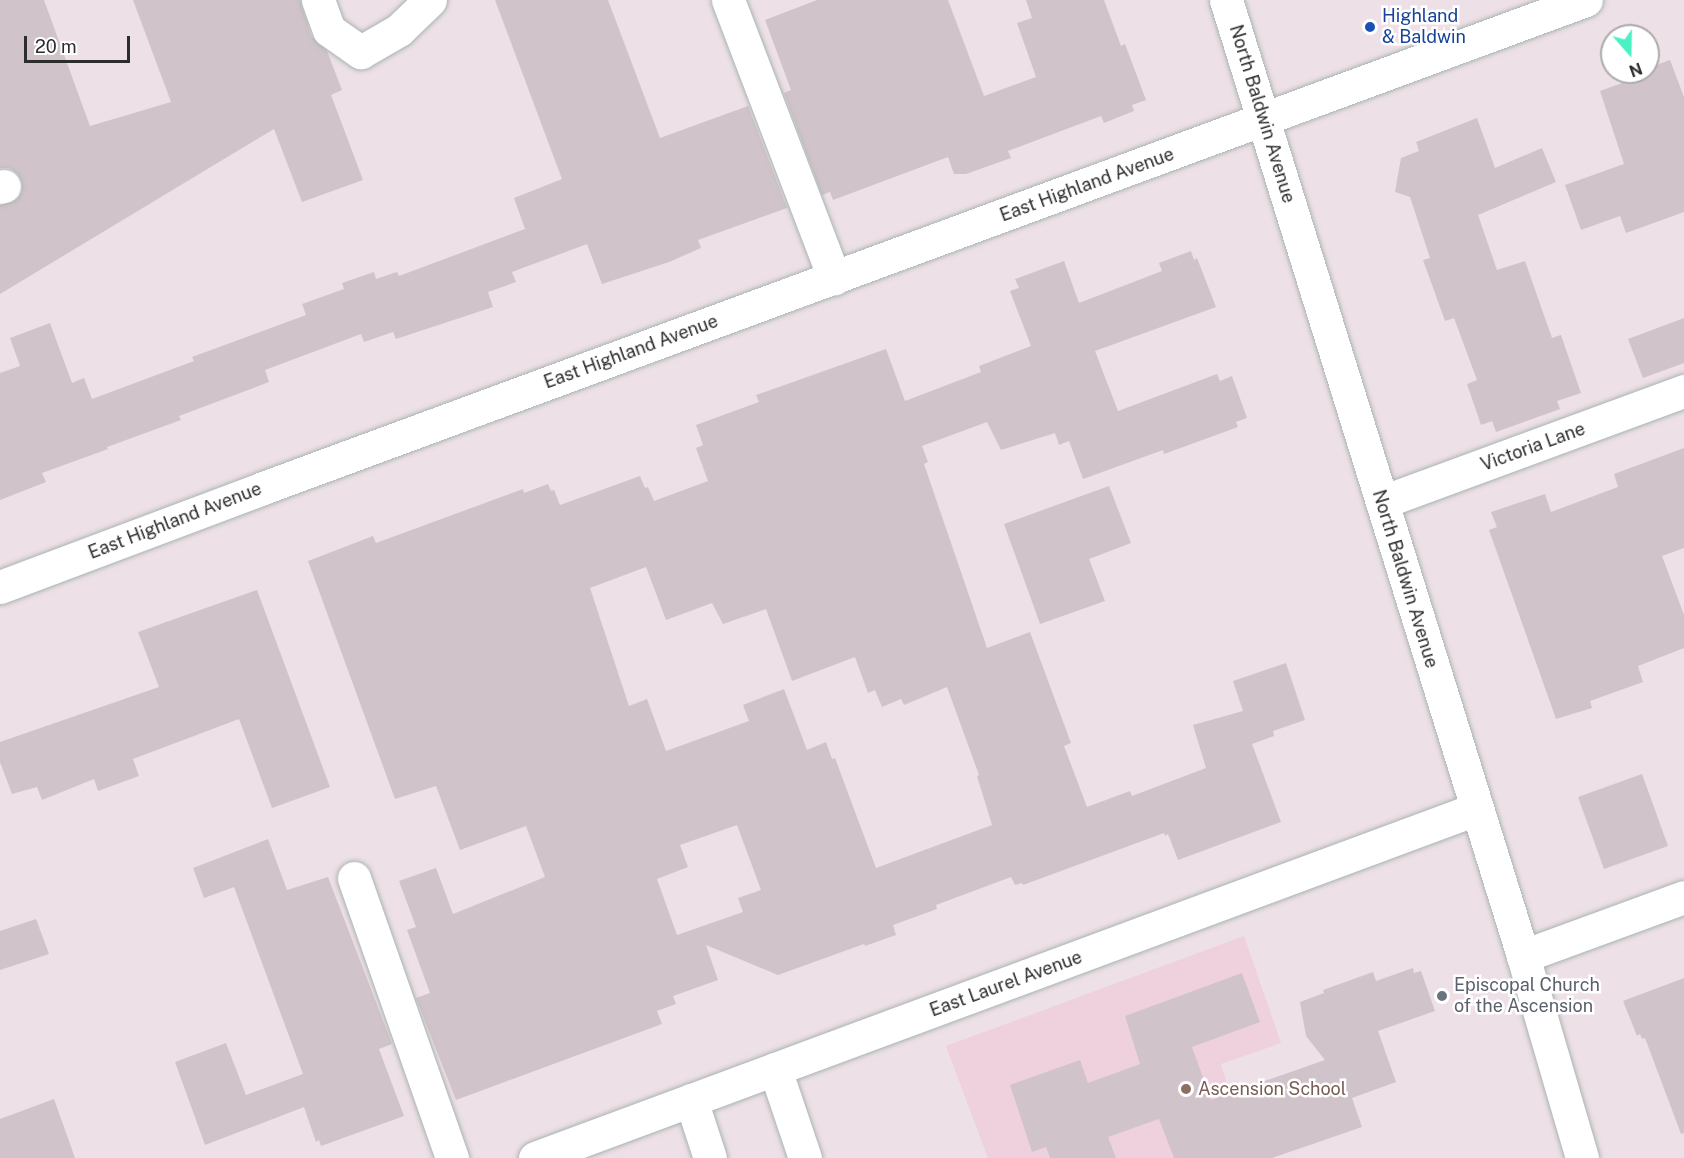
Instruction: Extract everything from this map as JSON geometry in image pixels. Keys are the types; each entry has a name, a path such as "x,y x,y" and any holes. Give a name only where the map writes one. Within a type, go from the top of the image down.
{"street":[{"path":"318,0 329,30 361,52 399,30 430,0"},
{"path":"728,0 834,278"},
{"name":"North Baldwin Avenue","path":"1226,0 1523,956 1582,1158"},
{"name":"East Highland Avenue","path":"0,587 262,488 1586,0"},
{"name":"Victoria Lane","path":"1382,502 1684,391"},
{"name":"East Laurel Avenue","path":"535,1158 574,1151 691,1100 1476,809"},
{"path":"354,878 452,1158"},
{"path":"1523,956 1684,897"},
{"path":"775,1069 805,1158"},
{"path":"691,1100 711,1158"}],"shaded area":[{"path":"1244,936 1281,1043 1221,1064 1249,1158 988,1158 946,1046"}],"building":[{"path":"0,0 44,0 90,126 171,102 133,0 300,0 311,36 327,51 342,90 331,95 363,180 302,202 274,129 0,294 0,205 17,199 22,192 22,182 17,173 9,168 0,168"},
{"path":"495,0 608,0 660,138 748,106 787,208 698,240 701,248 669,262 602,284 587,244 512,272 516,282 488,292 493,307 396,339 393,332 364,342 361,334 265,370 269,382 179,416 181,420 42,473 46,482 0,500 0,373 20,366 10,338 50,323 72,383 84,378 92,399 194,361 192,357 306,315 302,304 344,289 342,283 374,272 376,279 397,272 399,276 525,229 514,198 562,179"},
{"path":"817,0 948,0 984,96 1036,77 1017,23 1032,18 1026,0 1104,0 1121,46 1125,44 1146,100 1132,105 1134,111 1104,123 1101,116 1008,151 1011,158 966,174 954,174 948,157 833,200 830,192 822,195 784,93 791,90 765,20"},
{"path":"1670,60 1684,97 1684,212 1626,233 1620,216 1581,230 1565,185 1624,164 1600,91 1619,84 1660,84 1660,64"},
{"path":"1477,118 1495,168 1542,148 1556,182 1478,215 1497,270 1525,261 1552,338 1561,335 1581,393 1557,401 1560,409 1496,432 1492,421 1481,425 1467,384 1477,380 1454,318 1445,321 1423,260 1430,258 1410,197 1395,192 1401,158 1419,151 1416,142"},
{"path":"1191,251 1194,260 1197,258 1216,307 1095,351 1118,411 1217,374 1220,381 1232,376 1247,418 1236,422 1238,427 1164,454 1163,450 1083,479 1069,441 1059,445 1055,433 1001,450 987,422 922,446 928,462 924,464 987,648 1030,632 1071,743 1064,746 1087,807 1130,791 1132,796 1206,768 1193,725 1243,711 1233,681 1286,663 1305,720 1273,731 1274,736 1252,744 1281,822 1178,860 1168,834 1165,836 1164,833 1023,885 1022,883 1015,885 1011,877 936,905 937,909 893,925 896,935 778,975 706,945 718,980 673,996 676,1004 657,1011 662,1024 456,1100 416,998 430,993 407,930 416,927 399,881 436,868 453,914 545,877 526,826 460,850 436,786 395,799 308,561 373,536 376,543 523,489 524,493 548,484 551,491 554,490 560,505 640,476 654,501 708,481 696,448 703,445 696,425 759,402 756,395 886,349 905,401 981,372 979,366 1031,346 1010,291 1019,288 1015,279 1064,261 1079,303 1162,271 1159,263","holes":["646,567 666,620 712,603 723,624 766,609 792,681 855,657 868,693 875,690 882,707 901,699 904,705 947,687 979,775 977,776 992,825 876,868 835,758 832,759 826,742 807,750 784,689 743,705 749,721 666,751 647,699 629,706 590,588","737,825 761,890 738,898 743,912 677,935 657,879 688,867 680,845"]},
{"path":"1684,318 1684,363 1643,378 1628,339"},
{"path":"1684,448 1684,548 1662,556 1684,615 1684,648 1638,666 1643,682 1590,701 1592,708 1556,719 1489,530 1497,527 1491,512 1545,494 1551,512 1618,487 1614,474"},
{"path":"1109,486 1131,543 1089,559 1105,601 1040,624 1004,524"},
{"path":"257,590 330,787 272,808 239,719 133,759 139,776 98,791 94,779 42,800 37,787 12,794 0,762 0,742 159,687 138,632"},
{"path":"1642,774 1668,846 1604,869 1578,797"},
{"path":"268,839 287,890 328,877 392,1044 379,1049 404,1116 321,1146 319,1140 316,1142 304,1107 205,1145 175,1062 226,1043 246,1095 303,1074 234,887 204,898 193,868"},
{"path":"36,919 49,954 0,970 0,931"},
{"path":"1413,968 1414,973 1421,971 1435,1011 1378,1031 1396,1082 1352,1098 1362,1127 1272,1158 1174,1158 1159,1119 1108,1137 1116,1158 1050,1158 1046,1147 1032,1152 1010,1085 1080,1060 1088,1083 1140,1064 1125,1016 1242,973 1260,1022 1192,1047 1211,1100 1325,1060 1306,1036 1300,1002 1324,993 1323,990 1373,972 1376,981"},
{"path":"1684,978 1684,1133 1681,1134 1645,1038 1642,1039 1640,1034 1637,1036 1623,1001"},
{"path":"54,1099 75,1158 0,1158 0,1119"}],"place":[{"name":"Highland & Baldwin","path":"1370,27"},
{"name":"Episcopal Church of the Ascension","path":"1442,996"},
{"name":"Ascension School","path":"1186,1089"}]}
